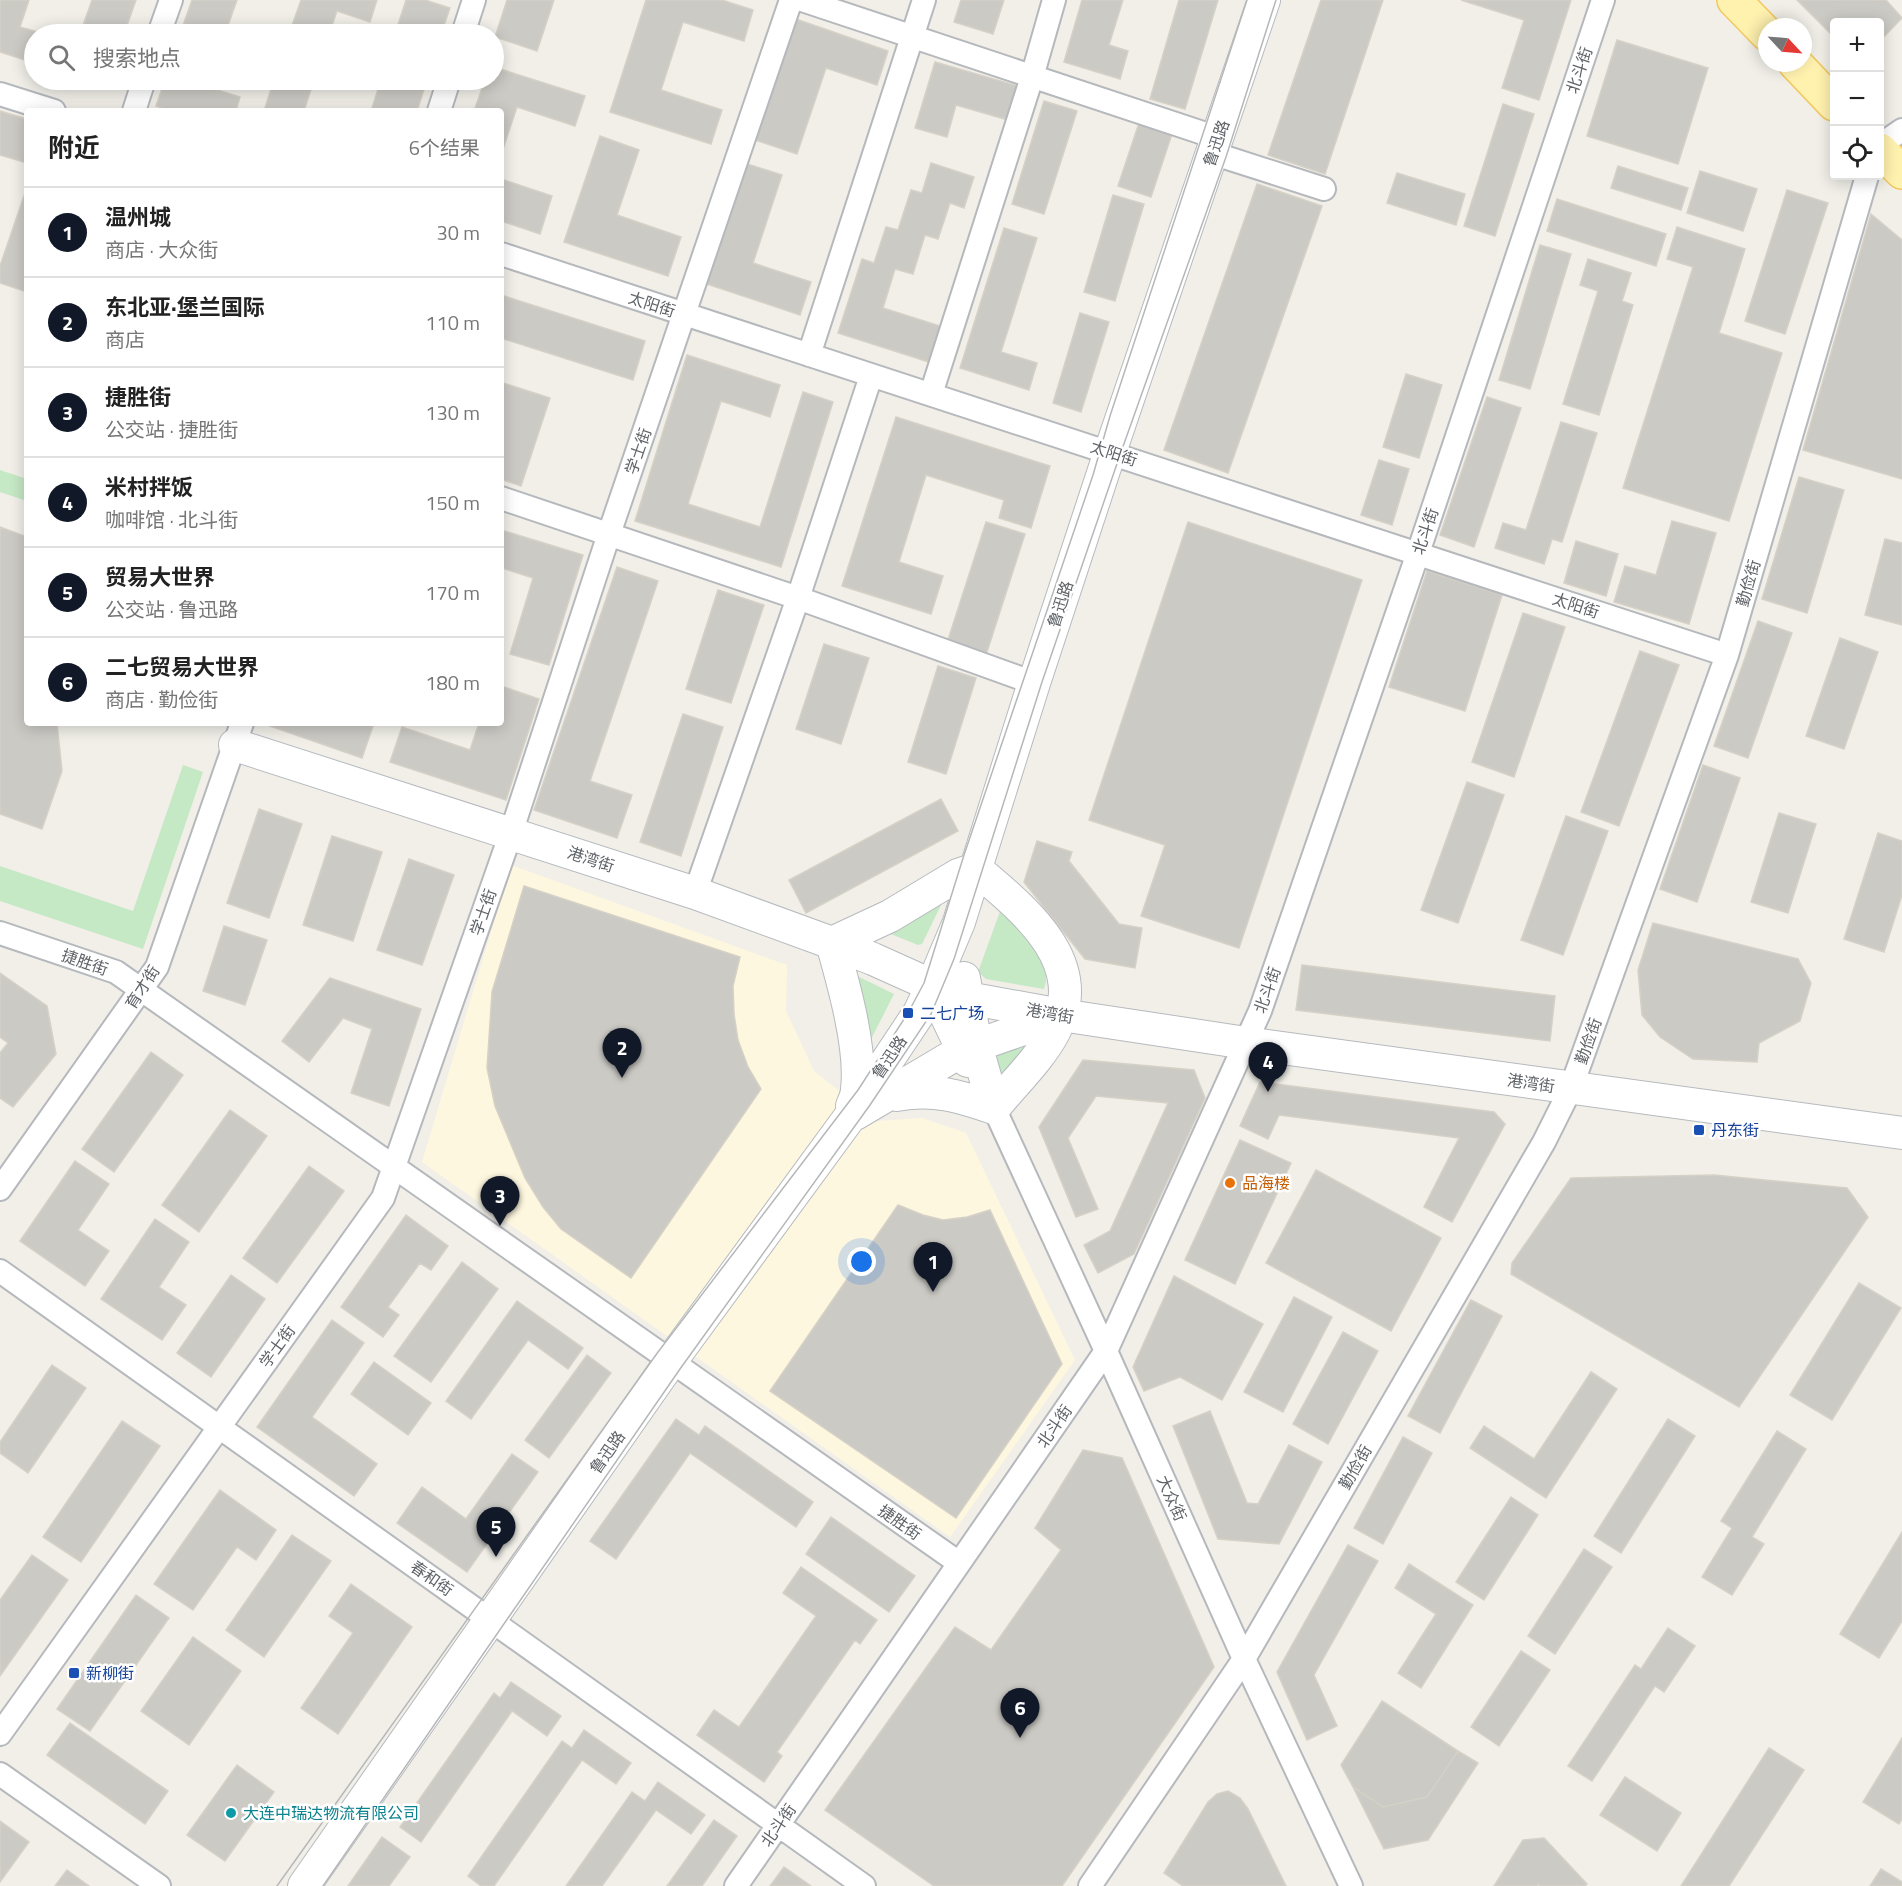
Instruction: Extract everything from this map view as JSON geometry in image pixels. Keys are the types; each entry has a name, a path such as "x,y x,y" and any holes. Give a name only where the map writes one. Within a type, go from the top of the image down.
{"main road":[{"name":"鲁迅路","path":"304,1886 671,1361 849,1118 919,1013 933,986 959,922 1110,452 1263,0"},
{"path":"1734,0 1758,25"},
{"path":"1804,72 1830,100"},
{"path":"1884,154 1902,172"},
{"name":"港湾街","path":"238,734 511,833 695,893 832,943 967,998 1061,1016 1246,1043 1902,1133"},
{"path":"849,1118 858,1090 857,1062 854,1036 832,943 890,916 958,875 975,869 1021,908 1043,933 1057,956 1063,972 1065,992 1061,1016 1043,1048 994,1108"},
{"path":"959,922 960,958 967,998 970,1048 976,1077 994,1108"},
{"path":"933,986 970,1048"},
{"path":"849,1118 970,1048 1061,1016"},
{"path":"884,1097 916,1091 931,1091 951,1094 994,1108"}],"street":[{"path":"163,24 171,0"},
{"path":"466,24 474,0"},
{"name":"学士街","path":"0,1734 383,1198 511,833 609,534 791,0"},
{"path":"802,0 1032,76 1324,189"},
{"path":"809,355 924,0"},
{"path":"931,394 1054,0"},
{"name":"北斗街","path":"736,1886 1106,1351 1264,1000 1418,553 1603,0"},
{"path":"135,108 141,90"},
{"path":"440,108 446,90"},
{"path":"0,94 44,108"},
{"path":"1884,142 1902,130"},
{"name":"勤俭街","path":"1090,1886 1244,1659 1544,1142 1571,1088 1727,655 1867,180"},
{"name":"太阳街","path":"504,255 1727,655"},
{"path":"695,893 798,598 871,376"},
{"path":"504,499 798,598 1034,683"},
{"name":"育才街","path":"0,1189 157,967 238,734"},
{"name":"捷胜街","path":"0,933 116,972 959,1563"},
{"name":"大众街","path":"994,1108 1244,1659 1351,1886"},
{"name":"春和街","path":"0,1271 864,1886"},
{"path":"0,1774 159,1886"}],"shaded area":[{"path":"511,865 787,965 786,1011 814,1071 877,1121 922,1118 966,1133 1075,1360 950,1537 422,1162"}],"green space":[{"path":"0,470 24,478 24,500 0,492"},
{"path":"183,765 203,772 143,949 0,901 0,866 133,911"},
{"path":"943,901 922,944 918,945 886,932 916,919"},
{"path":"1002,906 1016,916 1046,969 1044,989 986,979 978,972"},
{"path":"855,975 894,994 864,1053"},
{"path":"1028,1043 1030,1045 1000,1083 987,1055"}],"building":[{"path":"0,0 29,0 20,27 24,28 24,60 0,52"},
{"path":"92,0 136,0 128,24 84,24"},
{"path":"192,0 237,0 229,24 184,24"},
{"path":"301,0 377,0 370,22 337,11 332,24 293,24"},
{"path":"406,0 425,0 450,8 444,24 398,24"},
{"path":"507,0 554,0 537,51 504,40 504,24 499,24"},
{"path":"646,0 722,0 753,10 744,41 683,22 661,90 722,110 711,144 610,112"},
{"path":"961,0 1004,0 993,34 954,22"},
{"path":"1082,0 1123,0 1109,45 1128,51 1120,79 1064,62"},
{"path":"1179,0 1218,0 1185,109 1150,99"},
{"path":"1321,0 1383,0 1325,174 1268,155"},
{"path":"1461,0 1571,0 1539,100 1502,88 1524,20"},
{"path":"1797,0 1886,0 1902,18 1884,37 1884,18 1830,18 1830,33"},
{"path":"793,18 888,51 877,85 826,68 797,154 752,139"},
{"path":"1617,40 1708,68 1678,164 1587,136"},
{"path":"935,62 1018,86 1008,120 956,105 947,137 915,128"},
{"path":"504,70 585,96 575,126 517,107 504,146 504,108 475,108 481,90 504,90"},
{"path":"162,90 218,90 240,97 237,108 162,108 156,106"},
{"path":"271,90 311,90 305,108 265,108"},
{"path":"378,90 424,90 418,108 372,108"},
{"path":"1044,101 1077,111 1044,214 1012,204"},
{"path":"1503,104 1534,114 1495,236 1464,226"},
{"path":"0,111 24,118 24,162 0,155"},
{"path":"1139,123 1172,134 1151,197 1118,186"},
{"path":"600,136 639,150 617,215 681,237 668,276 564,242"},
{"path":"741,162 782,175 753,263 811,282 800,315 701,282"},
{"path":"931,163 974,177 964,208 950,203 938,239 925,235 913,274 895,269 883,308 943,327 932,363 838,333 862,259 874,263 886,227 898,230 911,190 922,193"},
{"path":"1618,166 1688,188 1681,210 1611,188"},
{"path":"1700,171 1757,189 1743,231 1687,213"},
{"path":"1397,173 1465,194 1456,225 1387,203"},
{"path":"504,180 552,196 540,234 504,222"},
{"path":"1257,184 1322,206 1228,473 1164,450"},
{"path":"1787,190 1828,203 1785,334 1745,321"},
{"path":"1113,195 1144,204 1115,301 1084,292"},
{"path":"24,196 24,291 0,283 0,266"},
{"path":"1557,199 1666,234 1656,266 1547,231"},
{"path":"1871,214 1902,240 1902,479 1803,450"},
{"path":"1677,227 1745,249 1719,333 1782,353 1729,521 1623,488 1693,267 1667,259"},
{"path":"1004,228 1037,238 1001,352 1037,363 1029,390 960,368"},
{"path":"1540,245 1571,254 1530,389 1499,380"},
{"path":"1588,259 1631,273 1622,301 1633,305 1599,415 1563,404 1598,291 1580,285"},
{"path":"504,296 645,341 633,380 504,339"},
{"path":"1080,313 1109,322 1081,412 1053,403"},
{"path":"687,355 780,385 770,417 721,401 688,504 760,527 803,392 833,402 781,567 635,521"},
{"path":"1406,374 1442,385 1419,458 1383,447"},
{"path":"504,383 550,398 521,486 504,480"},
{"path":"1487,397 1521,408 1474,547 1440,535"},
{"path":"896,417 1050,466 1031,528 999,518 1004,500 926,475 899,562 943,576 931,614 842,586"},
{"path":"1561,422 1597,433 1562,542 1552,539 1544,564 1495,548 1503,523 1526,530"},
{"path":"1379,460 1409,469 1392,525 1361,515"},
{"path":"1799,477 1844,490 1807,613 1762,599"},
{"path":"1672,521 1716,533 1689,624 1614,602 1625,566 1656,575"},
{"path":"986,522 1025,534 986,655 947,643"},
{"path":"1188,522 1362,580 1239,948 1141,916 1165,845 1089,820"},
{"path":"0,527 24,536 24,726 57,726 62,771 42,829 0,814"},
{"path":"504,531 583,555 549,665 510,654 533,578 504,569"},
{"path":"1885,539 1902,543 1902,625 1865,615"},
{"path":"1576,541 1618,554 1606,596 1564,583"},
{"path":"617,567 658,581 590,781 632,795 617,838 534,810"},
{"path":"1427,571 1502,595 1465,711 1389,687"},
{"path":"718,590 764,605 731,703 686,689"},
{"path":"1523,613 1565,627 1514,777 1472,762"},
{"path":"1758,621 1792,633 1748,758 1714,746"},
{"path":"1840,638 1878,652 1844,749 1806,736"},
{"path":"824,644 869,658 841,744 796,729"},
{"path":"1640,651 1679,665 1619,826 1581,812"},
{"path":"938,666 976,678 946,774 908,762"},
{"path":"504,687 539,699 506,800 390,762 402,727 470,750 478,726 504,726"},
{"path":"683,714 723,727 681,856 640,842"},
{"path":"270,726 373,726 362,758"},
{"path":"1703,765 1740,778 1697,902 1660,889"},
{"path":"1467,782 1504,795 1458,923 1421,910"},
{"path":"941,799 958,831 806,913 789,880"},
{"path":"259,809 302,824 269,918 227,903"},
{"path":"1779,813 1816,824 1788,913 1751,902"},
{"path":"1566,816 1608,831 1563,955 1521,940"},
{"path":"1878,833 1902,841 1902,895 1884,952 1844,939"},
{"path":"332,836 382,852 353,941 303,925"},
{"path":"1037,841 1072,852 1069,861 1119,924 1142,928 1135,968 1085,959 1024,882"},
{"path":"409,859 454,875 422,965 377,950"},
{"path":"524,886 740,957 733,986 738,1040 748,1067 761,1089 631,1278 561,1229 543,1207 525,1178 495,1106 487,1068 492,992"},
{"path":"1653,923 1798,959 1811,983 1800,1021 1759,1043 1757,1062 1693,1059 1660,1037 1642,1015 1638,970"},
{"path":"224,926 267,940 245,1005 203,991"},
{"path":"1302,965 1555,996 1550,1041 1296,1010"},
{"path":"0,973 47,1006 56,1054 13,1107 0,1098 0,1053 8,1043 0,1037"},
{"path":"330,978 421,1009 389,1106 351,1093 372,1029 343,1018 309,1062 282,1041"},
{"path":"151,1052 183,1075 114,1172 82,1149"},
{"path":"1083,1060 1194,1070 1205,1098 1134,1254 1098,1273 1084,1245 1110,1231 1168,1103 1096,1096 1068,1138 1098,1209 1076,1217 1039,1127"},
{"path":"1260,1082 1494,1112 1505,1124 1452,1222 1424,1207 1459,1138 1279,1115 1268,1139 1240,1126"},
{"path":"230,1110 267,1136 199,1232 162,1205"},
{"path":"1240,1140 1291,1163 1235,1284 1185,1260"},
{"path":"75,1161 109,1184 78,1230 109,1251 85,1286 20,1241"},
{"path":"309,1166 344,1191 277,1283 243,1258"},
{"path":"1316,1170 1441,1238 1391,1331 1266,1263"},
{"path":"1714,1175 1847,1188 1868,1217 1739,1407 1511,1274 1512,1263 1571,1178"},
{"path":"898,1205 943,1220 967,1217 990,1210 1062,1364 956,1518 770,1391"},
{"path":"406,1215 448,1246 431,1270 420,1263 388,1307 399,1315 383,1337 341,1307"},
{"path":"155,1219 189,1242 159,1287 186,1305 162,1340 101,1299"},
{"path":"462,1262 498,1289 431,1382 394,1356"},
{"path":"231,1275 265,1299 211,1377 177,1353"},
{"path":"1174,1276 1263,1324 1222,1400 1180,1377 1144,1391 1133,1367"},
{"path":"1859,1283 1901,1308 1832,1420 1790,1395"},
{"path":"1294,1297 1332,1317 1283,1412 1244,1392"},
{"path":"1471,1300 1502,1316 1440,1433 1408,1416"},
{"path":"517,1301 583,1348 568,1369 528,1340 471,1419 446,1401"},
{"path":"332,1320 364,1343 312,1417 377,1464 354,1496 257,1427"},
{"path":"1343,1332 1378,1351 1328,1444 1293,1424"},
{"path":"587,1355 611,1373 549,1458 525,1440"},
{"path":"374,1362 431,1403 408,1435 351,1394"},
{"path":"52,1365 86,1388 28,1473 0,1453 0,1442"},
{"path":"1591,1372 1617,1389 1546,1498 1470,1448 1484,1426 1534,1459"},
{"path":"1210,1411 1247,1503 1258,1504 1289,1445 1322,1462 1279,1544 1218,1539 1173,1426"},
{"path":"676,1419 699,1435 705,1426 813,1502 796,1527 690,1453 616,1559 590,1541"},
{"path":"1668,1419 1695,1436 1621,1553 1594,1536"},
{"path":"122,1421 160,1446 81,1562 43,1537"},
{"path":"1777,1431 1806,1449 1752,1537 1764,1544 1732,1595 1702,1577 1732,1528 1721,1521"},
{"path":"1403,1437 1432,1453 1383,1544 1354,1528"},
{"path":"1083,1450 1122,1458 1214,1667 1062,1886 934,1886 825,1810 955,1627 991,1650 1061,1550 1035,1528"},
{"path":"512,1454 538,1472 467,1572 397,1523 422,1487 466,1519"},
{"path":"220,1490 276,1530 256,1560 237,1547 193,1610 154,1584"},
{"path":"1511,1497 1538,1515 1484,1600 1456,1582"},
{"path":"831,1517 915,1576 889,1612 806,1554"},
{"path":"1902,1532 1902,1621 1879,1658 1840,1634"},
{"path":"292,1535 331,1561 264,1657 226,1630"},
{"path":"1348,1545 1378,1561 1314,1675 1337,1726 1307,1740 1277,1672"},
{"path":"1584,1549 1612,1567 1555,1654 1528,1636"},
{"path":"32,1555 68,1580 0,1676 0,1600"},
{"path":"1409,1564 1473,1605 1421,1688 1398,1673 1436,1614 1395,1588"},
{"path":"801,1567 877,1620 860,1644 855,1640 777,1752 782,1756 764,1782 697,1735 714,1710 739,1727 816,1616 783,1593"},
{"path":"351,1584 412,1627 338,1734 301,1708 353,1633 329,1616"},
{"path":"136,1595 169,1618 90,1731 57,1709"},
{"path":"1668,1628 1695,1646 1664,1692 1655,1686 1592,1781 1568,1766 1635,1665 1641,1669"},
{"path":"193,1637 241,1671 189,1745 141,1711"},
{"path":"1521,1651 1550,1670 1499,1746 1471,1727"},
{"path":"511,1682 561,1716 547,1736 512,1711 421,1842 400,1827 494,1693 500,1698"},
{"path":"1382,1701 1458,1751 1427,1797 1383,1807 1353,1787 1341,1765"},
{"path":"70,1723 168,1791 145,1824 47,1755"},
{"path":"584,1730 631,1763 616,1784 582,1760 494,1886 481,1886 468,1876 562,1741 572,1748"},
{"path":"1902,1738 1902,1819 1899,1824 1863,1802"},
{"path":"1769,1748 1804,1770 1729,1886 1681,1886"},
{"path":"1458,1751 1478,1763 1428,1840 1384,1849 1353,1787 1383,1807 1427,1797"},
{"name":"大连中瑞达物流有限公司","path":"237,1765 274,1792 225,1861 187,1835"},
{"path":"1625,1777 1681,1813 1657,1851 1600,1815"},
{"path":"658,1782 705,1815 691,1834 656,1810 602,1886 566,1886 632,1792 645,1801"},
{"path":"1228,1791 1240,1798 1248,1809 1286,1886 1183,1886 1164,1873 1208,1802 1217,1794"},
{"path":"714,1820 737,1836 702,1886 667,1886"},
{"path":"0,1821 29,1842 0,1882"},
{"path":"382,1837 410,1857 389,1886 348,1886"},
{"path":"1544,1838 1587,1884 1585,1886 1540,1886 1538,1884 1537,1886 1494,1886 1523,1840"},
{"path":"784,1867 811,1886 770,1886"},
{"path":"1881,1869 1902,1882 1902,1886 1870,1886"},
{"path":"67,1870 89,1886 55,1886"}],"tram line":[{"path":"277,1886 658,1352 858,1090 908,1013 924,983 964,855 1093,475 1110,416 1247,0"},
{"path":"323,1886 680,1369 870,1105 931,1014 954,959 1042,682 1226,157 1276,0"}],"place":[{"name":"二七广场","path":"908,1013"},
{"name":"东北亚·堡兰国际","path":"622,1078"},
{"name":"米村拌饭","path":"1268,1092"},
{"name":"丹东街","path":"1699,1130"},
{"name":"品海楼","path":"1230,1183"},
{"name":"捷胜街","path":"500,1226"},
{"name":"温州城","path":"933,1292"},
{"name":"贸易大世界","path":"496,1557"},
{"name":"新柳街","path":"74,1673"},
{"name":"二七贸易大世界","path":"1020,1738"},
{"name":"大连中瑞达物流有限公司","path":"231,1813"}]}
